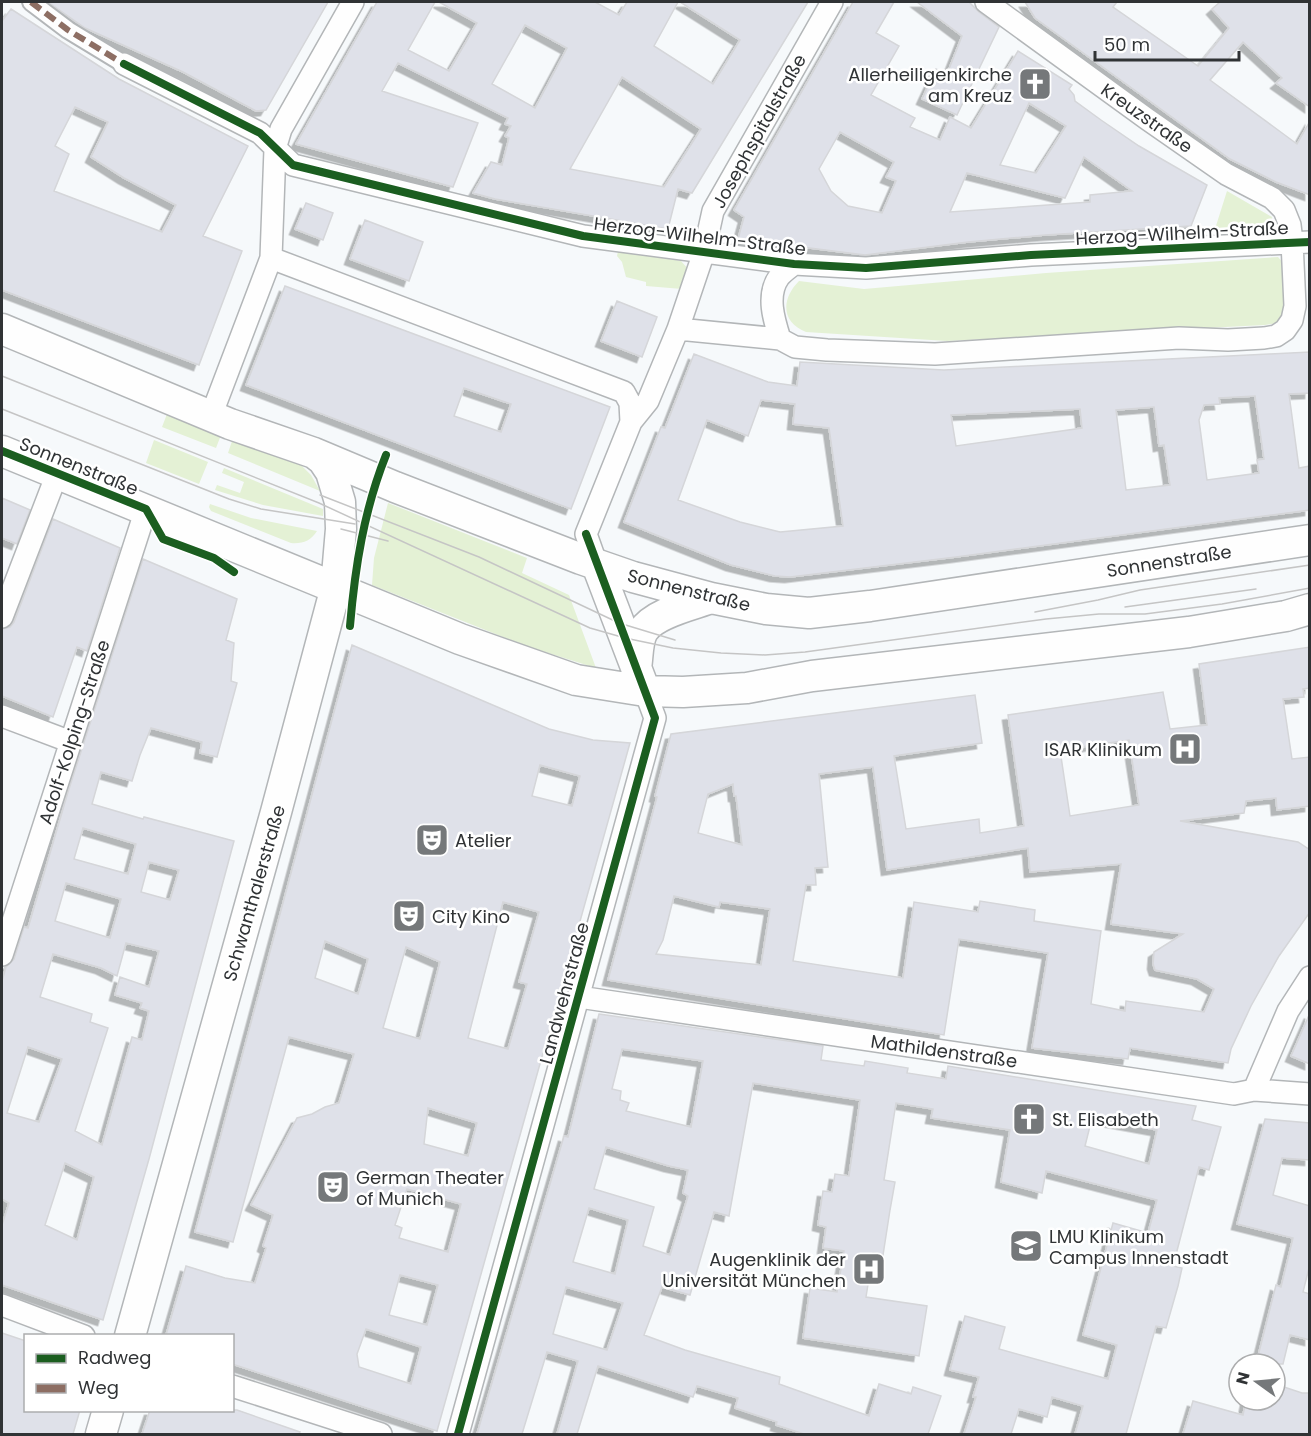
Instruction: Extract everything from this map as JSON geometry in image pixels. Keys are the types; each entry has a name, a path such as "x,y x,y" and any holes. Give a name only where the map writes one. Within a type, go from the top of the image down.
{"main road":[{"name":"Sonnenstraße","path":"2,329 211,416 314,453 395,487 597,565 711,598 766,609 809,613 1310,540"},
{"name":"Sonnenstraße","path":"2,451 460,639 561,676 591,683 641,680 683,692 747,688 823,675 1189,632 1286,616 1310,609"},
{"name":"Schwanthalerstraße","path":"130,1334 276,812 336,587 341,529 340,502 331,472 323,460 314,453"},
{"name":"Landwehrstraße","path":"597,565 641,680"},
{"path":"641,680 640,638 647,626 663,615 711,598"},
{"path":"101,1434 107,1412"}],"street":[{"name":"Herzog-Wilhelm-Straße","path":"31,2 68,30 124,64 260,133 293,165 583,236 794,264 866,268 1031,255 1301,242 1294,315 1285,330 1270,337 1228,340 1179,338 935,354 816,349 795,346 780,339 678,329"},
{"path":"211,416 271,258 275,149 281,129 353,2"},
{"name":"Josephspitalstraße","path":"597,565 586,534 631,422 648,401 678,329 704,252 712,211 832,2"},
{"name":"Kreuzstraße","path":"986,2 1226,174 1272,198 1284,210 1301,242"},
{"path":"271,258 624,392 630,403 631,422"},
{"name":"Herzog-Wilhelm-Straße","path":"780,339 774,319 772,299 779,278 794,264"},
{"path":"2,617 57,474"},
{"name":"Adolf-Kolping-Straße","path":"2,955 146,509"},
{"name":"Landwehrstraße","path":"458,1434 655,718 641,680"},
{"path":"2,716 70,742"},
{"path":"1254,1090 1288,1011 1310,977"},
{"name":"Mathildenstraße","path":"579,997 1234,1094 1254,1090 1310,1094"},
{"path":"2,1305 81,1334"},
{"path":"234,1387 381,1434"}],"green space":[{"path":"1227,191 1272,217 1270,228 1215,229"},
{"path":"618,251 681,261 689,270 682,289 646,286 646,282 626,277 622,262 617,256"},
{"path":"1278,257 1286,266 1285,316 1277,323 1265,325 947,341 806,332 792,322 786,310 789,295 799,281 864,289 1046,273"},
{"path":"167,414 221,435 216,448 162,427"},
{"path":"233,438 300,464 311,475 320,491 228,453"},
{"path":"154,440 208,462 199,484 146,463"},
{"path":"224,468 323,509 323,516 263,505 215,490 217,485 240,493 244,482 222,473"},
{"path":"388,503 527,558 522,573 569,595 596,668 526,646 372,585 374,558"},
{"path":"210,504 251,518 317,531 306,541 291,543 211,511"}],"building":[{"path":"48,2 328,2 266,110 256,111 183,72 85,28"},
{"path":"377,2 435,2 408,50 449,71 477,23 439,2 595,2 619,15 627,2 678,2 654,46 713,84 740,40 680,2 808,2 692,193 678,189 668,229 495,199 473,193 491,162 502,165 509,138 505,136 511,126 505,124 508,118 398,63 382,91 478,123 453,187 296,144","holes":["525,25 567,48 535,108 492,84","622,77 701,129 664,187 570,169"]},
{"path":"853,2 894,2 876,33 899,46 871,95 915,118 910,127 940,140 950,117 971,128 1018,51 1072,85 1069,89 1075,101 1101,120 1139,146 1207,185 1191,226 1045,235 865,255 738,239 744,217 734,210","holes":["1029,103 1066,126 1036,173 1000,165","840,132 894,162 886,177 896,181 882,213 848,206 831,191 819,169","1084,157 1132,191 1090,195 1090,202 950,212 967,173 1065,198"]},
{"path":"917,2 969,2 999,27 957,115 922,99 936,69 947,74 962,36"},
{"path":"1025,2 1117,2 1113,7 1198,66 1229,28 1212,9 1220,2 1310,2 1310,107 1276,83 1282,78 1243,42 1210,80 1297,144 1310,121 1310,195 1276,182 1230,159 1035,18"},
{"path":"11,9 119,79 248,146 203,236 242,251 199,365 2,290 2,21","holes":["75,107 108,122 91,157 124,178 176,205 162,232 54,191 69,154 55,146"]},
{"path":"306,203 333,213 323,240 295,229"},
{"path":"365,220 423,242 409,281 350,259"},
{"path":"285,286 610,407 571,509 246,385","holes":["464,388 511,404 501,432 454,416"]},
{"path":"617,301 657,317 642,357 601,341"},
{"path":"1310,352 1310,393 1289,394 1299,468 1310,466 1310,510 790,577 775,576 731,565 624,522 661,427 665,428 694,354 768,382 797,386 800,362 944,370","holes":["1255,396 1264,459 1257,460 1259,473 1207,480 1199,420 1204,405 1220,404 1219,398","761,400 795,404 793,424 829,428 843,526 780,532 740,522 678,500 707,420 748,436","1154,407 1159,446 1164,445 1170,485 1126,490 1116,410","1080,409 1082,428 956,446 951,415"]},
{"path":"2,498 30,510 17,544 2,538"},
{"path":"53,519 120,548 87,651 77,647 53,717 2,696 2,629 10,627 14,622"},
{"path":"143,559 237,599 226,640 234,643 231,681 237,683 217,757 200,753 202,742 151,728 132,781 101,772 92,804 234,841 149,1159 103,1320 2,1285 2,1225 9,1203 2,1199 2,981 6,967 14,959 24,927 28,928 68,792","holes":["83,828 136,844 128,874 74,859","149,862 179,870 170,900 141,892","66,883 121,899 110,938 55,921","126,943 159,951 149,987 120,977 115,995 142,1003 140,1008 149,1011 142,1040 132,1037 102,1145 75,1131 108,1028 90,1022 92,1014 40,997 53,954 101,968 117,976","28,1047 62,1059 39,1122 7,1113","65,1163 94,1177 77,1240 45,1225"]},
{"path":"352,645 549,729 593,740 630,743 437,1431 234,1365 234,1334 166,1334 186,1266 225,1278 255,1283 273,1215 251,1205 297,1118 339,1103 354,1054 289,1037 233,1242 195,1232","holes":["540,765 580,776 572,806 532,796","503,902 539,912 519,982 527,984 508,1049 468,1038","325,941 368,959 358,994 315,978","406,947 440,962 420,1039 383,1028","428,1108 477,1123 468,1156 424,1144","407,1189 461,1204 448,1252 399,1238 402,1228 395,1225","400,1275 438,1285 427,1325 389,1315","366,1329 421,1347 411,1384 359,1367 357,1354"]},
{"path":"1310,647 1310,688 1303,689 1304,697 1283,699 1292,759 1310,757 1310,806 1277,810 1276,798 1246,801 1244,813 1180,821 1298,842 1310,850 1310,912 1279,956 1251,1006 1231,1049 1228,1063 1130,1048 1128,1059 1032,1048 1048,953 959,939 944,1035 608,980 657,797 655,796 671,734 975,695 982,743 894,756 906,829 979,819 980,833 1024,826 1008,715 1163,692 1170,729 1207,725 1199,664","holes":["1129,740 1139,805 1070,816 1060,750","873,767 887,870 1028,848 1030,872 1121,864 1111,924 1183,934 1154,952 1153,964 1155,970 1197,979 1214,989 1204,1012 1126,1001 1125,1011 1091,1004 1101,931 1034,921 1035,910 980,901 978,912 914,902 903,978 793,961 806,885 816,885 815,868 828,867 819,774","733,784 742,845 698,833 708,794","674,896 719,907 720,902 770,909 761,965 656,954 663,940"]},
{"path":"1310,1013 1310,1064 1291,1056"},
{"path":"599,1014 823,1046 821,1060 864,1066 865,1061 908,1068 907,1073 946,1079 948,1066 1196,1106 1192,1120 1221,1127 1209,1170 1199,1167 1173,1266 1182,1268 1178,1286 1166,1328 1156,1326 1126,1434 1075,1434 1083,1406 1052,1397 1047,1417 1019,1409 1011,1434 964,1434 976,1397 973,1397 979,1377 950,1370 965,1316 1005,1327 999,1349 1108,1379 1117,1345 1083,1335 1113,1223 1148,1233 1157,1200 1046,1171 1042,1193 1001,1182 1010,1130 931,1118 933,1109 896,1103 884,1180 895,1182 883,1255 873,1253 866,1297 927,1306 919,1356 803,1338 810,1288 837,1292 844,1251 823,1248 826,1227 818,1225 823,1191 832,1192 835,1174 849,1176 860,1100 753,1083 729,1216 714,1212 690,1295 662,1287 644,1335 685,1350 780,1377 779,1384 869,1416 879,1384 911,1394 913,1387 941,1396 928,1434 804,1434 735,1408 738,1398 697,1386 693,1397 598,1366 577,1434 557,1434 578,1361 547,1352 522,1434 477,1434 564,1136 568,1137","holes":["622,1049 703,1061 691,1127 626,1111 629,1103 620,1100 621,1091 612,1089","1092,1118 1157,1130 1149,1164 1085,1146","606,1147 688,1170 683,1193 688,1196 670,1255 643,1246 654,1207 594,1189","589,1208 628,1220 615,1274 573,1262","566,1287 623,1303 607,1350 553,1334"]},
{"path":"1265,1119 1310,1123 1310,1160 1282,1158 1273,1195 1310,1206 1310,1264 1303,1292 1310,1294 1310,1340 1290,1335 1286,1352 1259,1352 1276,1285 1281,1287 1293,1238 1237,1224"},
{"path":"2,1333 24,1340 24,1412 79,1412 73,1434 2,1434"},
{"path":"1287,1388 1310,1393 1310,1434 1183,1434 1193,1401 1243,1415 1244,1412 1287,1412"},
{"path":"234,1410 300,1432 299,1434 142,1434 149,1412 234,1412"}],"tram line":[{"path":"2,376 319,503 590,628 673,648 765,655 805,652 1046,619 1099,614 1145,614 1222,604 1310,588"},
{"path":"2,409 229,499 261,509 355,524"},
{"path":"320,495 479,557 619,623 675,640"},
{"path":"341,529 388,541"},
{"path":"1035,612 1140,590 1310,565"},
{"path":"1125,607 1256,589"}],"marked path":[{"path":"31,2 68,30 124,64"}],"cycle path":[{"path":"124,64 260,133 293,165 583,236 794,264 866,268 1031,255 1310,242"},
{"path":"2,451 146,509 163,539 214,558 234,572"},
{"path":"350,626 366,518 386,455"},
{"path":"458,1434 655,718 586,534"}],"place":[{"name":"Allerheiligenkirche am Kreuz","path":"1035,84"},
{"name":"ISAR Klinikum","path":"1185,749"},
{"name":"Atelier","path":"432,840"},
{"name":"City Kino","path":"409,916"},
{"name":"St. Elisabeth","path":"1029,1119"},
{"name":"German Theater of Munich","path":"333,1187"},
{"name":"LMU Klinikum Campus Innenstadt","path":"1026,1246"},
{"name":"Augenklinik der Universität München","path":"869,1269"}]}
